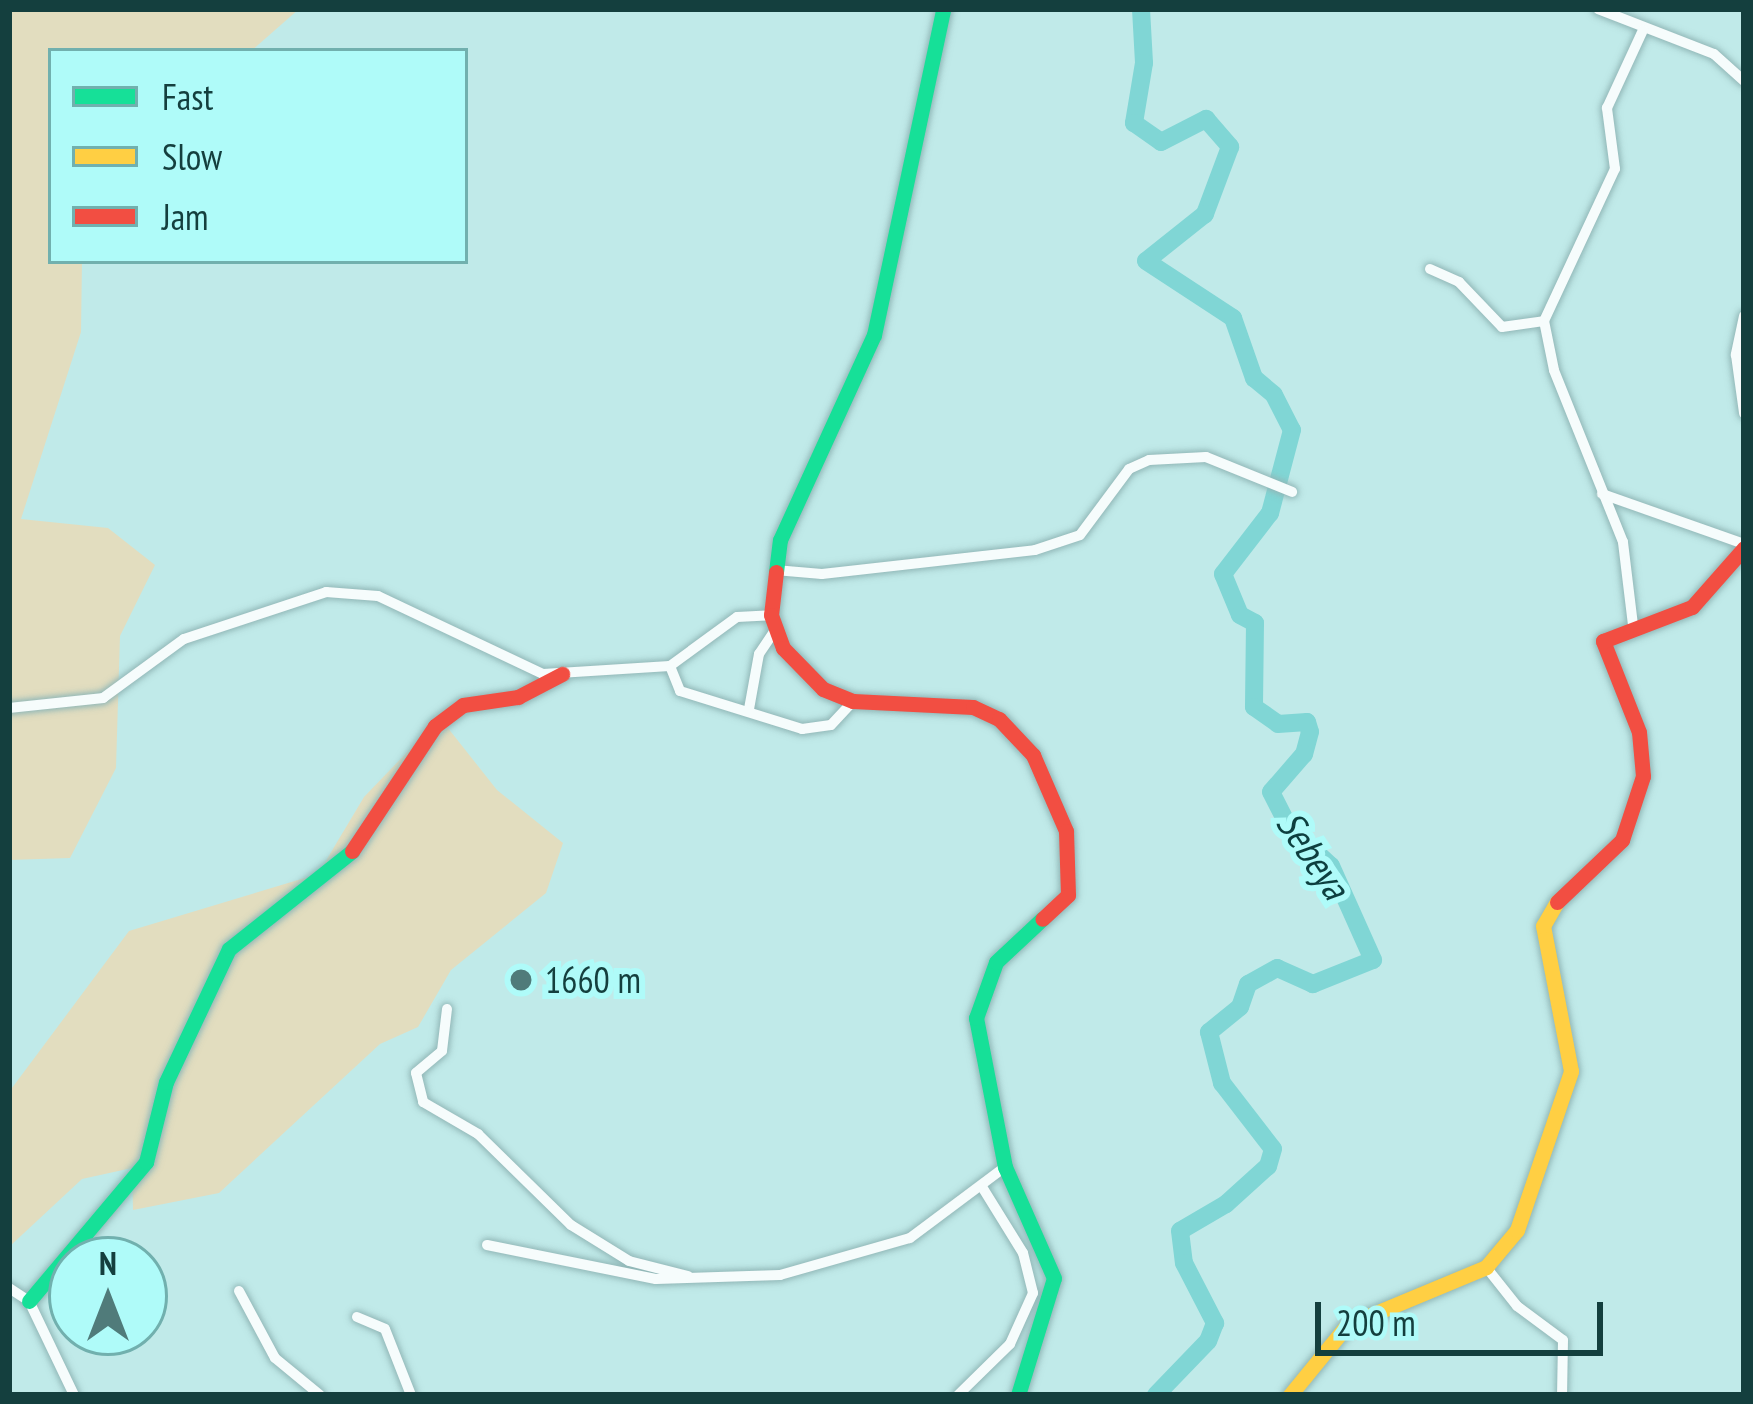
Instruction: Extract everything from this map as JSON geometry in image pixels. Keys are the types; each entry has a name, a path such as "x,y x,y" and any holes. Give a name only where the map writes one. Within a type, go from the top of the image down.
{"main road":[{"path":"944,9 874,335 771,569 773,622 807,677 853,701 973,706 999,718 1033,755 1066,831 1068,895 996,962 980,992 977,1039 1005,1167 1054,1278 1018,1395"},
{"path":"1290,1395 1347,1325 1486,1268 1531,1201 1571,1071 1544,926 1564,892 1622,840 1640,792 1639,732 1603,650 1612,632 1692,607 1744,546"},
{"path":"29,1301 146,1162 166,1082 229,949 350,854 435,726 463,705 518,698 562,674"}],"street":[{"path":"1598,9 1714,54 1744,81"},
{"path":"1633,625 1628,560 1544,321 1615,169 1607,107 1643,30"},
{"path":"1430,269 1459,282 1502,327 1544,321"},
{"path":"1744,316 1736,355 1744,412"},
{"path":"771,569 822,574 1035,550 1080,536 1130,469 1149,460 1206,458 1283,489"},
{"path":"1602,494 1744,546"},
{"path":"9,708 103,698 184,639 326,592 378,596 482,638 527,669 562,674 670,665 706,647 737,617 773,622 759,654 748,709"},
{"path":"670,665 680,691 818,730 853,701"},
{"path":"448,1010 442,1051 416,1072 423,1102 478,1134 530,1191 607,1248 708,1282"},
{"path":"487,1246 580,1269 708,1282 874,1252 940,1220 1005,1167"},
{"path":"958,1395 1010,1344 1034,1292 1023,1253 982,1187"},
{"path":"1486,1268 1517,1306 1563,1340 1562,1395"},
{"path":"9,1288 29,1301 74,1395"},
{"path":"239,1291 275,1358 320,1395"},
{"path":"357,1317 385,1329 411,1395"}],"shaded area":[{"path":"9,9 299,9 254,48 48,48 48,264 82,264 81,332 21,519 108,528 155,565 120,636 116,768 70,858 9,860"},
{"path":"440,718 497,790 563,843 546,893 451,970 418,1027 380,1044 219,1193 133,1210 132,1168 82,1179 9,1247 9,1092 129,931 318,874 364,797"}],"waterway":[{"name":"Sebeya","path":"1141,9 1144,63 1134,123 1161,142 1206,119 1230,147 1205,214 1146,261 1233,318 1254,378 1274,395 1292,430 1270,513 1223,574 1240,615 1255,623 1254,707 1278,724 1307,722 1310,732 1304,754 1271,792 1289,827 1331,866 1373,960 1313,984 1277,968 1248,984 1240,1007 1209,1032 1222,1083 1273,1149 1268,1166 1226,1204 1180,1231 1184,1263 1215,1323 1208,1341 1156,1395"}],"traffic: fast":[{"path":"776,572 780,540 874,335 943,9"},
{"path":"29,1301 146,1162 166,1082 229,949 352,851"},
{"path":"1018,1395 1054,1278 1005,1167 976,1018 996,962 1042,919"}],"traffic: slow":[{"path":"1290,1395 1347,1325 1486,1267 1517,1230 1571,1071 1543,926 1557,902"}],"traffic: jam":[{"path":"1557,902 1622,840 1643,776 1639,732 1603,641 1692,607 1744,548"},
{"path":"776,572 771,615 783,648 823,689 853,701 973,707 999,719 1033,755 1066,831 1068,895 1042,919"},
{"path":"352,851 435,726 463,705 518,697 562,674"}],"place":[{"name":"1660 m","path":"521,980"}]}
